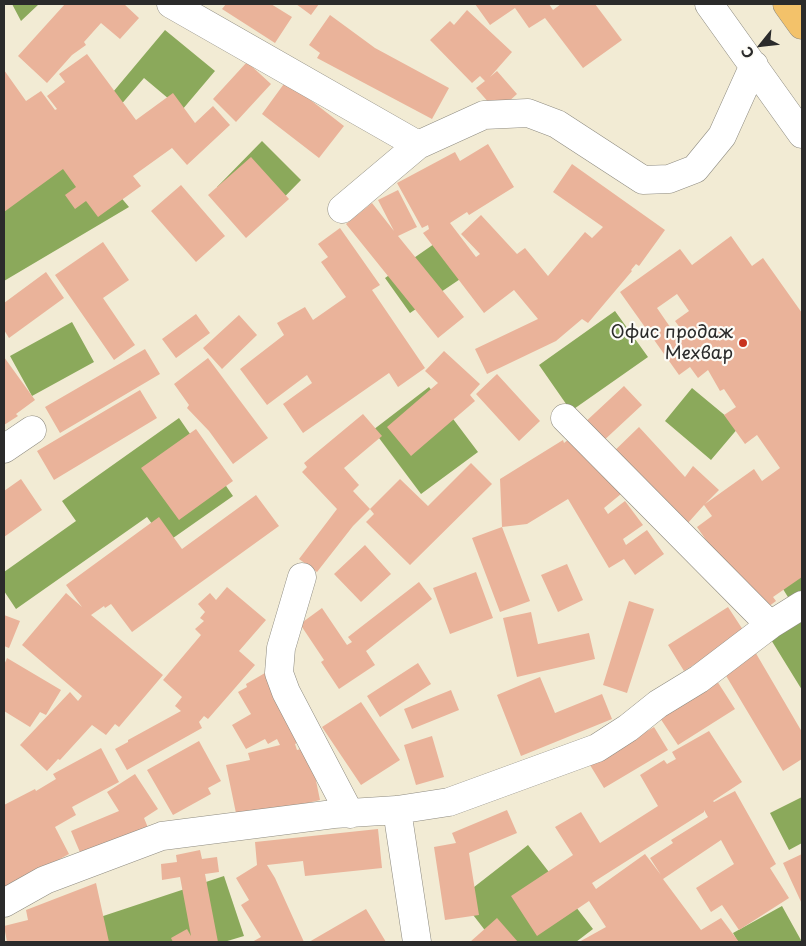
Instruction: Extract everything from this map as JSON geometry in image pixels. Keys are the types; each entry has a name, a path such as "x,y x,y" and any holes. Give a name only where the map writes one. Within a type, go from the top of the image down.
{"highway":[{"path":"787,4 802,24"}],"street":[{"path":"170,4 418,145"},
{"path":"709,4 802,134"},
{"path":"342,209 418,145 484,115 528,112 557,124 643,180 669,179 695,169 722,136 754,65"},
{"path":"565,418 770,625"},
{"path":"4,449 32,430"},
{"path":"302,578 281,648 279,673 286,692 350,814"},
{"path":"4,903 45,880 162,836 334,814 397,810 449,802 597,748 628,728 658,704 699,679 770,625 802,605"},
{"path":"397,810 417,942"}],"green space":[{"path":"12,4 39,4 21,21"},
{"path":"165,30 215,71 182,110 144,78 119,107 108,98"},
{"path":"45,107 129,207 4,281 4,132"},
{"path":"262,141 301,180 256,226 217,187"},
{"path":"447,235 472,271 410,313 385,278"},
{"path":"615,311 648,357 571,411 539,365"},
{"path":"72,322 94,362 32,396 10,356"},
{"path":"429,387 478,452 421,494 373,430"},
{"path":"692,388 739,427 711,460 665,421"},
{"path":"179,418 233,496 166,543 147,517 16,609 4,591 4,572 76,521 62,501"},
{"path":"802,536 802,690 765,630 796,610 765,560"},
{"path":"802,797 802,843 789,850 770,813"},
{"path":"528,845 593,929 576,942 494,942 460,898"},
{"path":"224,876 244,936 224,942 79,942 73,926"},
{"path":"782,906 802,942 738,942 733,933"}],"building":[{"path":"65,4 124,4 139,18 120,39 101,23 84,42 86,45 72,55 47,83 18,56"},
{"path":"226,4 271,4 292,17 275,43 222,9"},
{"path":"296,4 319,4 311,15"},
{"path":"475,4 549,4 553,10 561,4 595,4 622,40 583,68 545,18 529,28 515,8 490,25"},
{"path":"467,10 512,52 490,77 497,71 517,94 497,112 476,88 485,81 480,76 472,83 430,40 450,21 454,25"},
{"path":"330,15 375,48 449,88 432,119 317,58 320,53 309,45"},
{"path":"87,54 136,120 173,93 195,123 213,106 230,125 187,165 172,148 133,176 141,186 98,217 86,201 75,209 65,195 76,187 63,169 4,212 4,70 26,101 41,91 55,110 57,109 47,96 65,82 59,74"},
{"path":"247,62 271,84 236,122 213,99"},
{"path":"286,81 344,126 319,158 262,114"},
{"path":"488,144 514,187 469,215 467,212 450,223 476,257 480,254 461,234 481,215 517,254 525,248 548,276 585,232 592,238 603,227 553,192 572,164 665,230 639,266 636,264 588,323 582,319 556,341 487,374 475,349 538,319 514,290 484,313 423,233 429,229 428,225 422,228 397,183 455,152 460,161"},
{"path":"251,157 289,199 246,238 208,195"},
{"path":"181,185 225,236 196,262 151,211"},
{"path":"398,190 417,227 398,236 464,317 438,338 346,224 372,203 394,231 378,200"},
{"path":"340,228 380,285 372,290 425,368 398,387 389,373 303,433 283,404 312,383 307,375 267,405 240,369 284,335 277,323 305,307 313,320 346,297 321,262 328,257 318,244"},
{"path":"731,236 752,266 763,258 802,313 802,577 773,597 776,601 752,619 715,553 697,527 712,516 704,505 679,533 607,458 639,427 685,477 693,466 719,490 705,504 754,469 762,481 780,468 757,435 745,444 724,415 736,407 724,389 720,391 708,370 698,378 690,367 679,375 620,292 680,249 692,265","holes":["677,294 689,311 675,321 683,332 677,337 657,308"]},
{"path":"103,242 129,280 103,298 135,345 114,360 55,275"},
{"path":"46,272 64,298 9,338 4,330 4,303"},
{"path":"196,314 210,333 176,358 162,339"},
{"path":"239,315 257,335 222,369 203,348"},
{"path":"145,349 160,374 60,433 45,407"},
{"path":"444,351 480,384 470,395 475,401 411,456 387,427 438,383 425,371"},
{"path":"4,357 35,400 16,414 18,416 4,425"},
{"path":"208,358 268,438 233,464 209,431 187,408 189,405 174,384"},
{"path":"497,374 540,421 519,441 476,394"},
{"path":"624,386 642,405 600,444 582,425"},
{"path":"140,390 157,418 54,480 37,451"},
{"path":"363,414 382,436 344,468 359,485 353,491 370,509 353,526 317,572 299,559 337,509 302,472 307,467 304,463"},
{"path":"196,429 233,481 179,520 141,468"},
{"path":"574,435 621,494 604,508 608,514 625,501 643,525 623,539 626,545 647,530 664,554 635,575 624,559 609,568 568,499 527,524 502,527 500,479 563,440 564,443"},
{"path":"471,463 492,484 410,565 366,522 374,514 370,509 400,479 428,506"},
{"path":"21,479 42,510 4,537 4,491"},
{"path":"256,495 279,526 132,632 111,604 105,608 104,606 91,615 163,675 119,727 115,724 106,735 92,725 60,760 58,759 47,771 20,745 70,692 78,701 82,696 22,645 66,593 82,607 66,585 159,517 182,549"},
{"path":"502,527 530,601 500,612 472,538"},
{"path":"365,545 391,574 361,602 334,574"},
{"path":"567,564 583,600 558,612 541,575"},
{"path":"476,572 493,618 450,634 433,588"},
{"path":"419,582 432,599 366,651 375,665 339,689 321,662 324,660 300,624 322,608 347,645 352,642 348,637"},
{"path":"227,587 266,620 239,651 255,665 208,719 204,716 199,722 202,728 127,770 115,749 181,711 175,706 182,697 163,680 201,635 195,629 204,621 200,618 205,612 198,604 210,593 216,600"},
{"path":"629,601 654,609 627,693 603,685"},
{"path":"728,607 745,633 684,671 668,645"},
{"path":"531,612 538,644 589,633 595,659 517,677 503,618"},
{"path":"4,615 20,621 9,648 4,646"},
{"path":"754,650 802,732 802,759 783,771 722,669"},
{"path":"7,658 61,690 46,715 40,712 30,727 4,711 4,665"},
{"path":"418,663 431,684 380,717 367,696"},
{"path":"265,673 302,740 295,744 297,750 309,747 320,800 263,814 237,818 226,765 250,760 248,753 280,745 277,739 268,744 265,739 246,749 232,725 251,714 238,692 247,687 246,684"},
{"path":"540,677 555,713 602,694 612,719 521,756 497,695"},
{"path":"717,681 735,709 678,745 660,718"},
{"path":"451,690 459,710 412,729 404,709"},
{"path":"361,702 400,760 361,785 322,727"},
{"path":"654,727 668,750 604,788 590,765"},
{"path":"709,731 742,782 713,801 735,791 776,864 770,868 789,898 739,930 722,905 711,912 696,888 734,864 721,840 663,879 701,930 721,918 739,942 579,942 606,927 589,901 537,936 511,896 573,855 555,827 581,812 600,843 658,806 640,775 664,760 667,764 676,759 672,752","holes":["704,810 708,817 671,840 673,843 650,858 661,875 645,854 596,889 592,883 704,812"]},
{"path":"432,736 444,777 416,785 404,745"},
{"path":"199,741 221,781 208,788 211,794 173,815 147,770"},
{"path":"101,748 119,782 72,807 76,815 55,827 69,854 4,890 4,805 35,789 36,791 56,779 53,774"},
{"path":"135,774 158,809 144,818 149,830 82,857 71,831 119,811 107,792"},
{"path":"507,810 517,833 469,853 479,915 445,920 434,847 456,843 452,833"},
{"path":"378,829 382,868 305,876 303,861 267,865 275,878 304,942 252,942 261,937 241,905 249,900 236,878 257,865 255,842"},
{"path":"200,850 202,859 217,857 219,872 205,874 218,942 173,942 171,938 187,929 191,936 180,877 162,880 161,864 177,862 176,855"},
{"path":"802,854 802,904 783,863"},
{"path":"96,883 109,942 7,942 4,926 28,920 26,910"},
{"path":"366,909 386,942 309,942"},
{"path":"497,918 518,942 470,942"}],"place":[{"name":"Офис продаж Мехвар","path":"743,343"}]}
